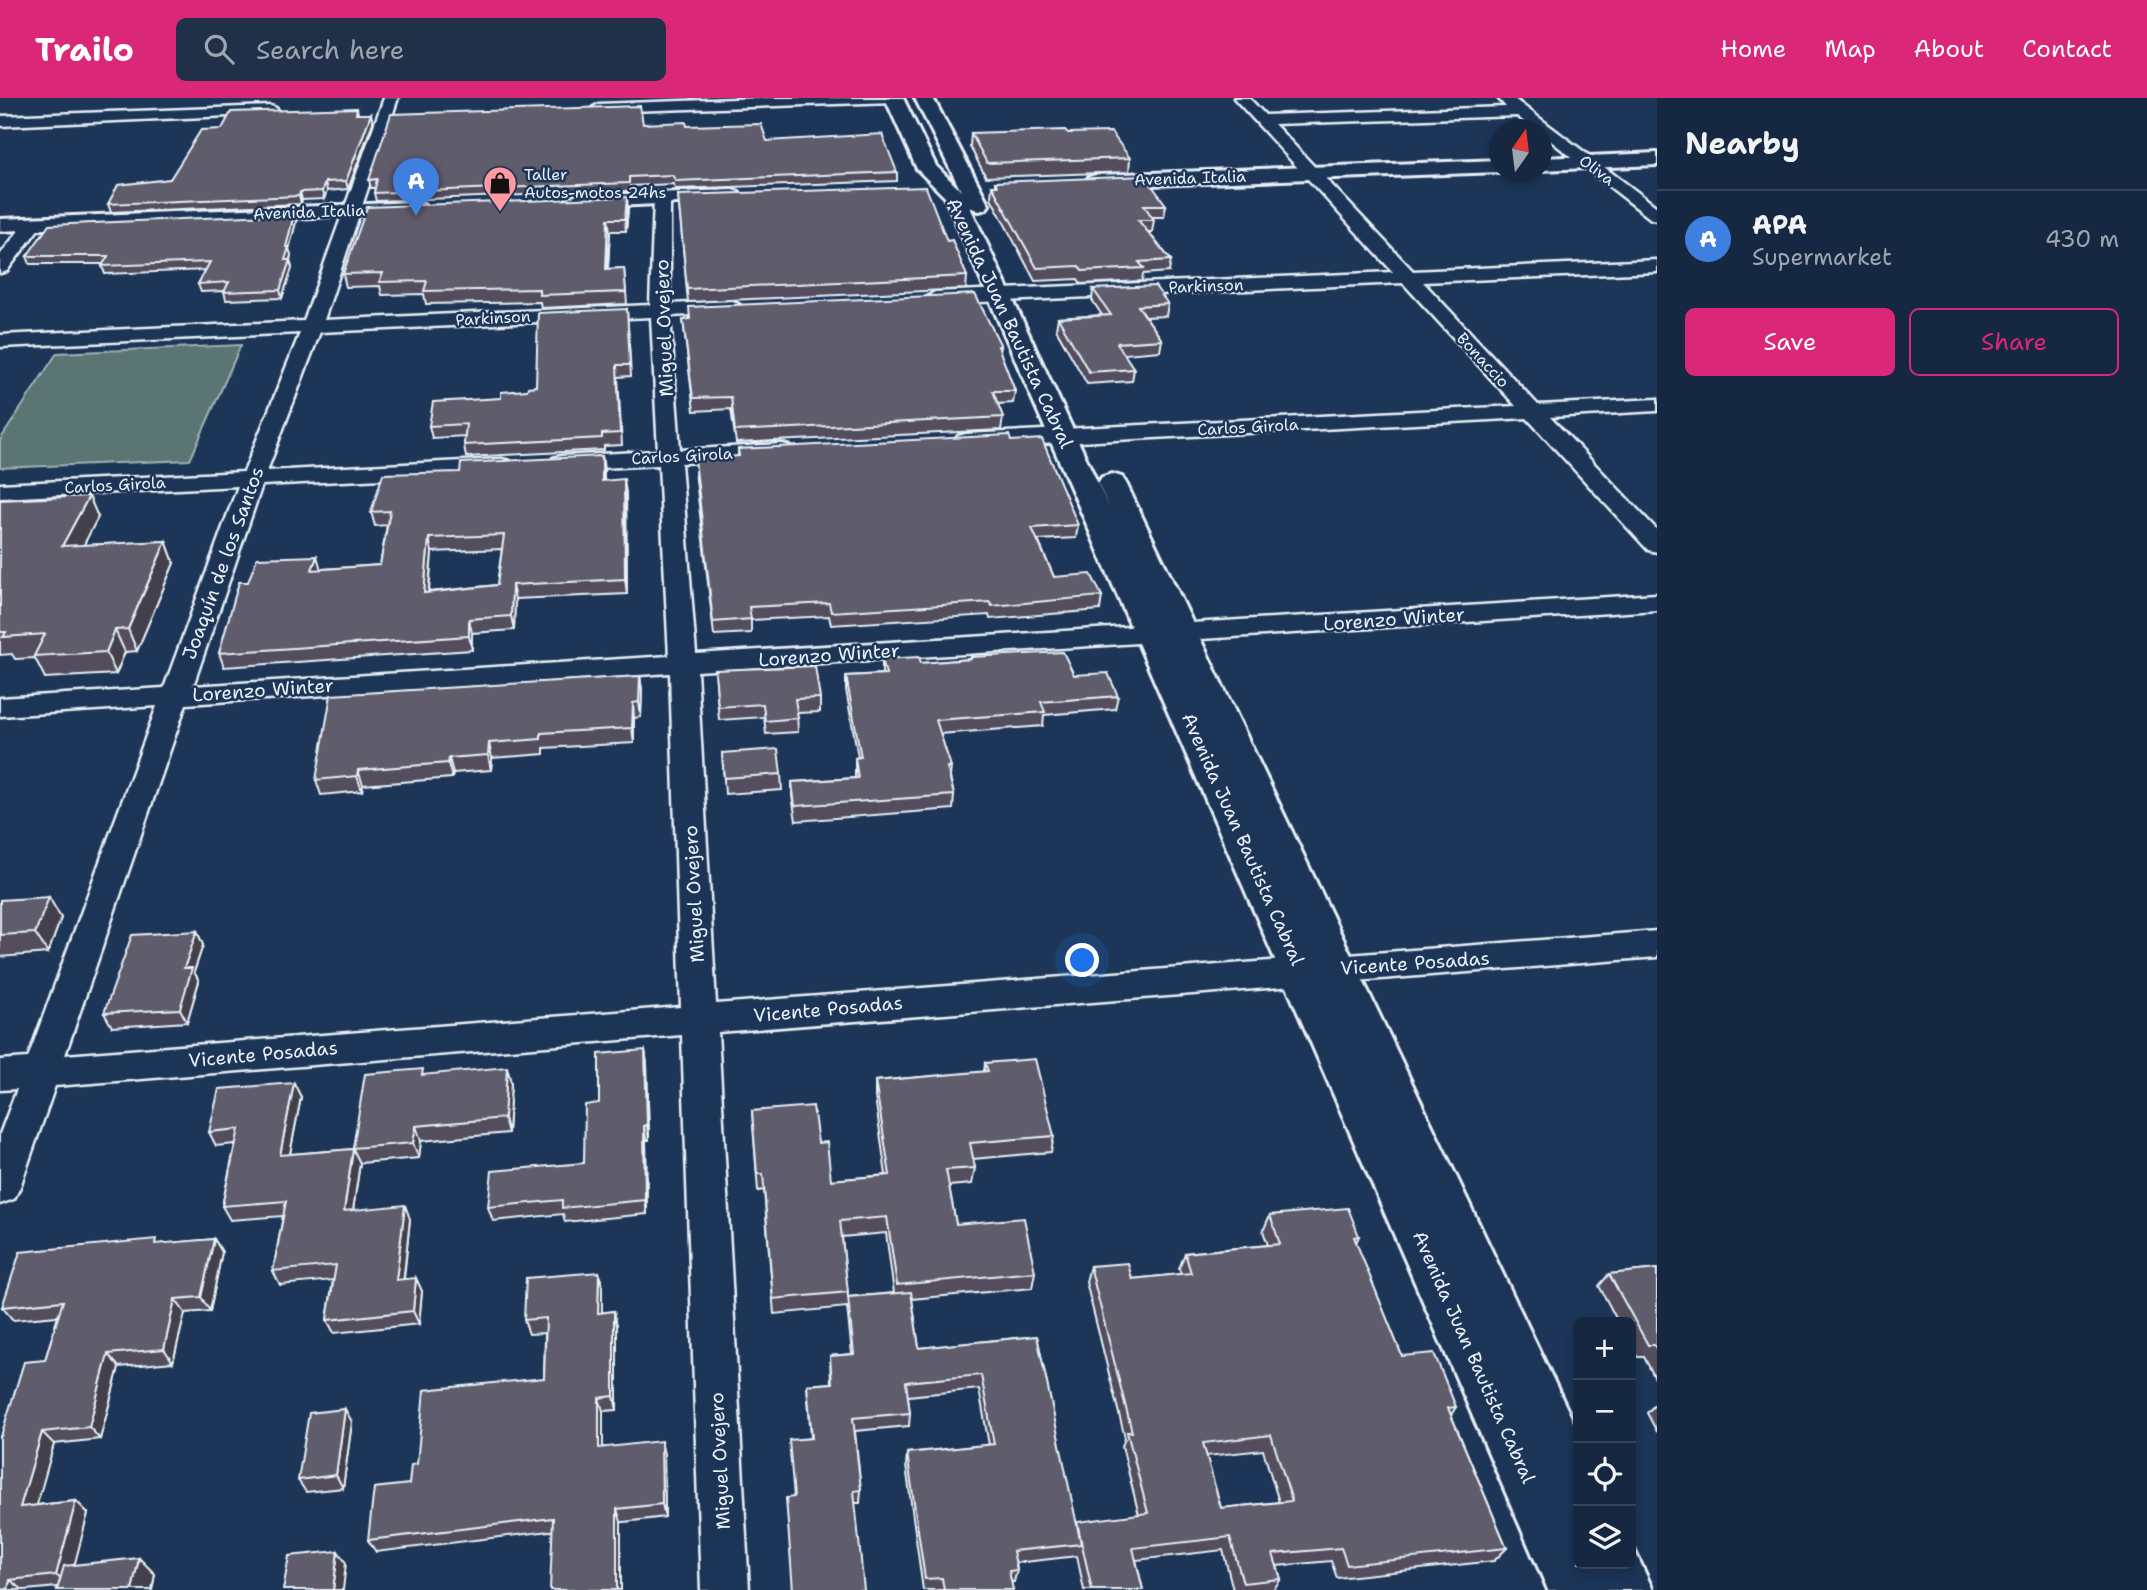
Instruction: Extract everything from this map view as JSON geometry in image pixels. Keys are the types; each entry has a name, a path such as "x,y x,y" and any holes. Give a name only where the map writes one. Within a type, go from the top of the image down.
{"main road":[{"name":"Avenida Juan Bautista Cabral","path":"894,98 926,169 957,186"},
{"name":"Avenida Juan Bautista Cabral","path":"924,98 957,186 954,195 1081,416 1167,634 1320,970 1573,1483"},
{"path":"1552,164 1657,159"},
{"name":"Avenida Italia","path":"1076,182 1489,166"},
{"path":"558,203 758,195"},
{"name":"Avenida Italia","path":"0,225 440,207"},
{"name":"Avenida Juan Bautista Cabral","path":"1011,294 1063,436 1167,634"},
{"name":"Avenida Juan Bautista Cabral","path":"1320,970 1578,1590"},
{"path":"1613,1569 1623,1590"}],"street":[{"path":"580,109 894,98"},
{"name":"Bonaccio","path":"1241,98 1405,278 1657,545"},
{"name":"Oliva","path":"1504,98 1657,215"},
{"name":"Joaquín de los Santos","path":"0,1187 253,478 312,327 387,109"},
{"path":"0,121 290,111"},
{"path":"1260,120 1522,111"},
{"name":"Miguel Ovejero","path":"662,199 660,311 684,664 726,1590"},
{"path":"0,267 33,224"},
{"name":"Parkinson","path":"918,298 1657,266"},
{"name":"Parkinson","path":"0,341 755,306"},
{"name":"Carlos Girola","path":"941,442 1063,436 1081,416 1531,412 1657,405"},
{"name":"Carlos Girola","path":"0,491 806,450"},
{"name":"Lorenzo Winter","path":"0,707 1657,603"},
{"name":"Vicente Posadas","path":"0,1075 1657,944"}],"green space":[{"path":"241,345 190,460 0,468 0,440 57,353"}],"building":[{"path":"640,106 643,124 761,124 767,141 882,134 897,172 676,181 672,175 629,177 629,183 374,193 377,179 369,180 391,114"},
{"path":"357,108 356,114 371,114 346,181 325,182 322,191 300,192 299,196 108,204 118,185 170,179 201,130 222,129 231,112"},
{"path":"1065,130 1068,133 1111,132 1130,158 987,163 971,133"},
{"path":"1145,176 1166,205 1144,205 1154,220 1138,220 1171,260 1139,262 1144,268 1082,271 1079,266 1037,268 992,186 997,186 995,182"},
{"path":"926,187 947,241 952,240 967,276 687,289 678,195"},
{"path":"627,197 625,219 608,219 606,269 624,268 626,292 539,295 539,289 424,291 427,281 379,282 383,273 343,274 367,207"},
{"path":"294,214 286,247 289,247 285,260 290,260 280,290 224,292 229,282 198,284 210,262 102,266 108,256 27,256 49,225"},
{"path":"1155,286 1168,304 1138,306 1162,340 1117,343 1134,369 1089,372 1058,318 1111,315 1093,289"},
{"path":"975,294 1001,346 998,346 1015,391 993,391 1003,417 735,431 731,397 693,398 683,320 690,319 689,307"},
{"path":"627,309 630,365 617,365 620,433 602,434 602,438 464,445 466,424 429,426 433,402 501,398 501,392 527,390 528,387 536,386 538,313"},
{"path":"1009,435 1011,441 1042,439 1078,525 1032,528 1054,577 1091,574 1102,596 992,606 990,602 831,612 829,603 749,607 751,619 713,622 695,459 739,456 738,449"},
{"path":"602,456 602,481 624,479 625,579 512,585 511,616 469,619 469,636 219,653 239,582 248,582 257,558 317,556 312,570 380,565 390,511 371,512 383,474 460,472 461,463","holes":["504,535 497,585 424,593 429,538"]},
{"path":"89,496 62,546 166,541 128,629 115,630 106,652 34,656 45,634 3,637 6,632 0,632 0,500"},
{"path":"1063,652 1074,675 1108,673 1118,696 1041,702 1045,712 936,720 951,767 947,767 954,795 795,806 792,782 858,778 855,758 861,757 846,676 886,674 882,659 919,657 921,663 971,657"},
{"path":"815,666 820,698 795,699 798,718 765,721 763,704 718,707 715,670"},
{"path":"640,676 639,702 633,703 632,728 541,733 541,739 489,743 488,755 449,758 448,763 358,770 357,776 316,780 331,695"},
{"path":"778,749 781,774 724,778 722,753"},
{"path":"49,897 35,933 0,935 0,900"},
{"path":"197,931 184,968 192,968 180,1009 104,1013 132,935"},
{"path":"645,1050 645,1200 562,1208 562,1200 488,1207 492,1171 584,1163 585,1105 599,1103 599,1054"},
{"path":"1035,1059 1054,1136 970,1143 975,1168 946,1170 956,1224 1024,1218 1035,1272 897,1285 887,1217 840,1221 848,1292 773,1299 763,1174 757,1174 752,1111 813,1106 818,1143 827,1142 831,1180 890,1175 875,1081 988,1071 985,1063"},
{"path":"507,1067 504,1118 416,1126 413,1143 353,1148 365,1074 423,1069 422,1075"},
{"path":"294,1083 280,1155 353,1149 344,1211 405,1205 396,1280 416,1278 413,1311 327,1320 336,1265 273,1271 286,1201 222,1206 239,1129 209,1132 219,1089"},
{"path":"1348,1208 1359,1236 1354,1237 1402,1356 1434,1353 1456,1407 1448,1408 1507,1548 1347,1565 1341,1548 1273,1554 1281,1579 1243,1583 1230,1537 1133,1548 1143,1590 1092,1590 1077,1522 1148,1513 1127,1432 1132,1432 1090,1266 1128,1263 1132,1279 1191,1273 1185,1253 1280,1244 1270,1215","holes":["1271,1435 1292,1501 1221,1508 1203,1443"]},
{"path":"156,1239 155,1244 214,1239 201,1297 175,1299 164,1349 108,1354 89,1427 42,1432 20,1507 76,1501 56,1575 10,1580 8,1589 0,1590 0,1436 24,1362 45,1360 63,1301 2,1307 20,1252"},
{"path":"1657,1269 1657,1350 1654,1345 1648,1345 1636,1323 1636,1317 1633,1317 1609,1274"},
{"path":"599,1272 598,1313 614,1311 614,1396 599,1398 599,1448 661,1441 662,1504 617,1509 617,1590 550,1590 553,1518 368,1540 374,1488 409,1484 411,1465 417,1464 424,1390 544,1378 546,1318 524,1320 526,1278"},
{"path":"911,1292 919,1348 1037,1336 1081,1544 1013,1551 1017,1570 1009,1571 1013,1590 944,1590 942,1578 925,1579 907,1453 994,1444 981,1375 906,1382 910,1413 853,1418 861,1490 854,1491 864,1590 793,1590 786,1498 794,1497 789,1440 812,1438 807,1385 832,1383 830,1356 854,1354 848,1297"},
{"path":"345,1409 336,1475 298,1480 309,1413"},
{"path":"338,1551 333,1590 283,1590 289,1556"},
{"path":"139,1558 132,1590 57,1590 64,1566"}],"place":[{"name":"Taller Autos-motos 24hs","path":"500,213"},
{"name":"APA","path":"416,216"}]}
